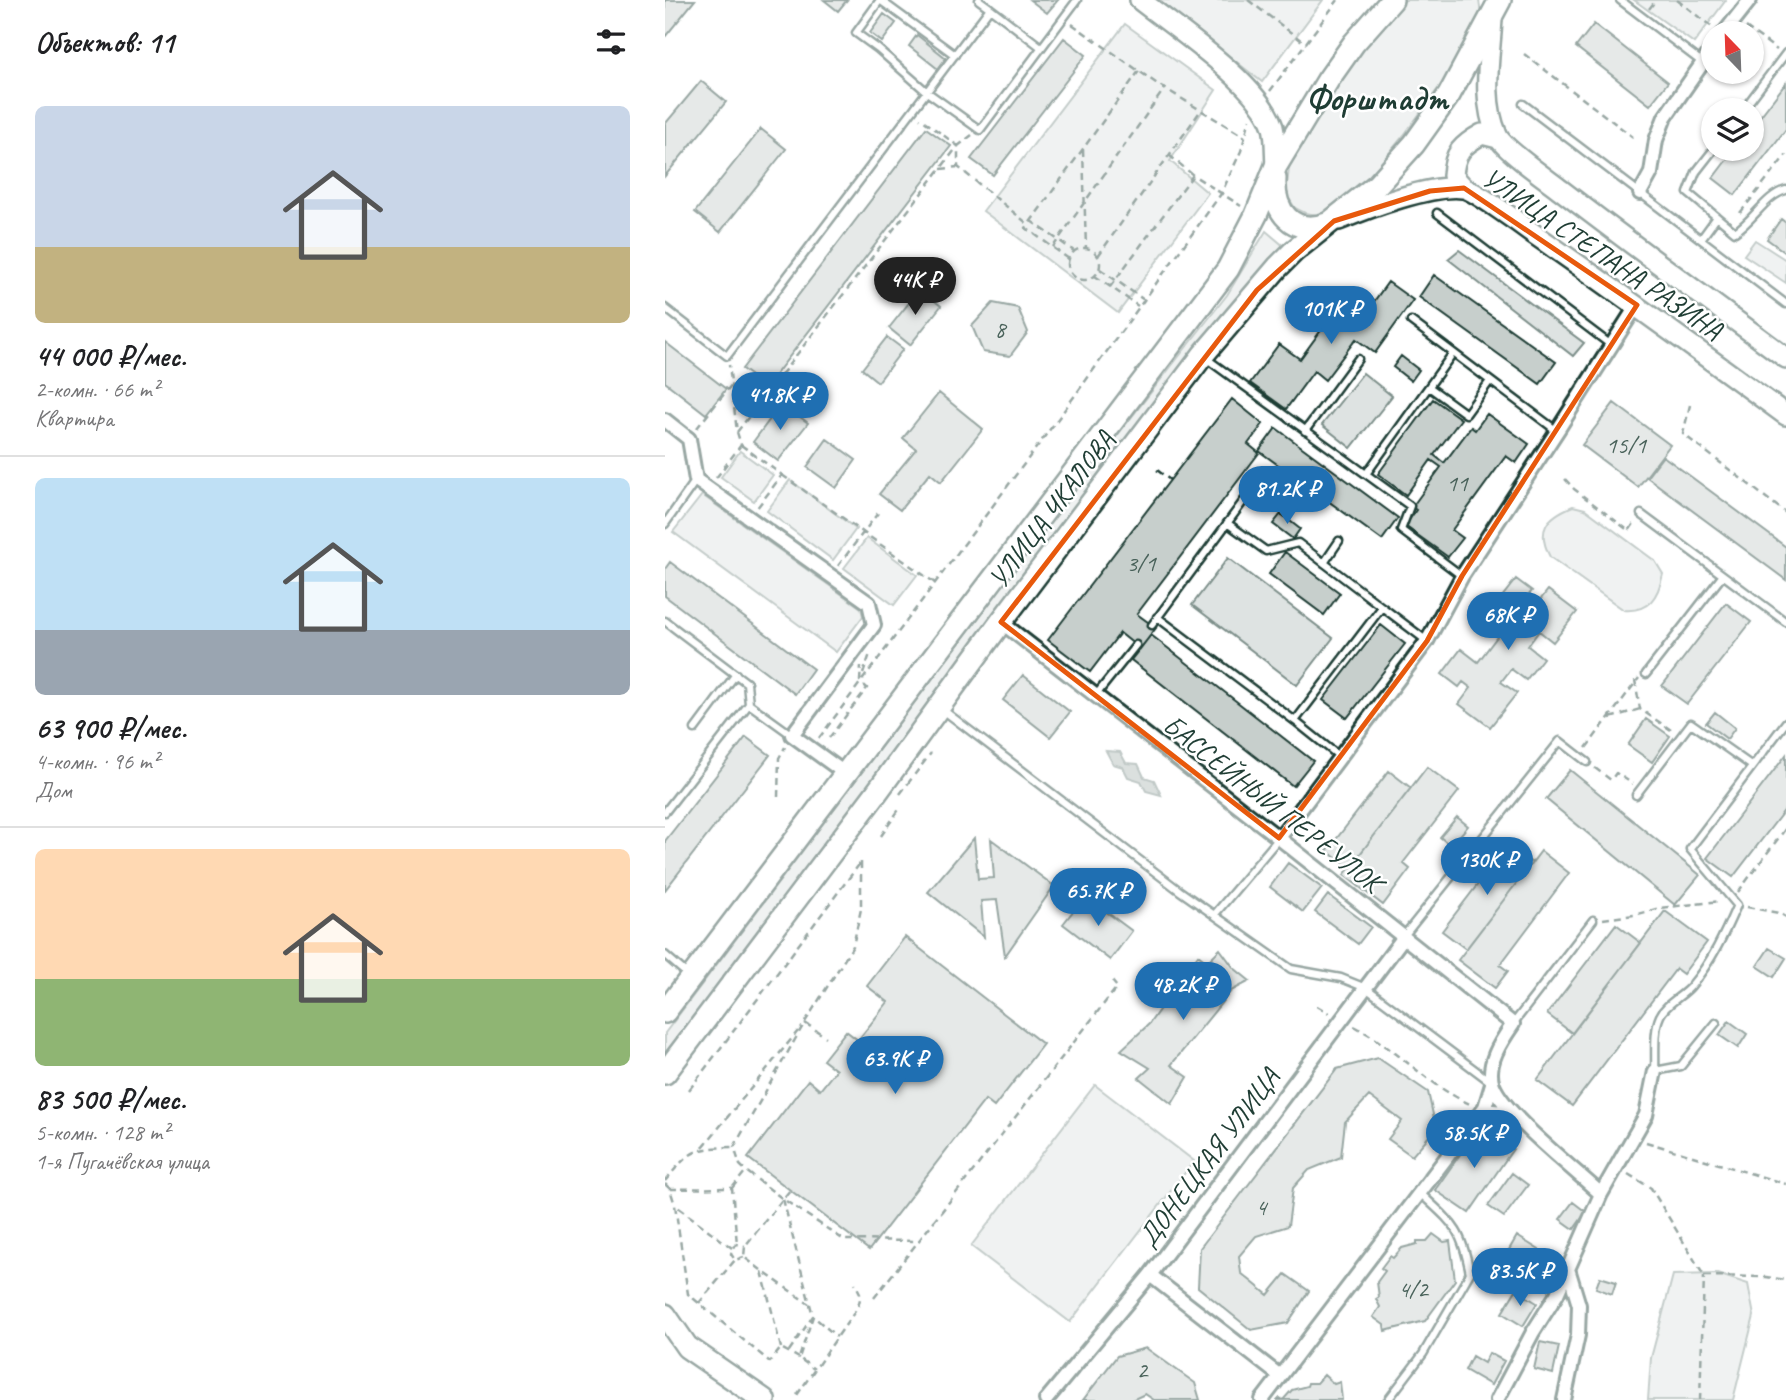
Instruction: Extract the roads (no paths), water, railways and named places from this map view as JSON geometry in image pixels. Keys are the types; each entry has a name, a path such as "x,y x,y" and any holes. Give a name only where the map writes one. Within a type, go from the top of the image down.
{"main road":[{"path":"1140,0 1217,62 1261,104 1273,128 1276,166 1274,190 1283,214 1303,227 1315,228 1335,221"},
{"name":"УЛИЦА ЧКАЛОВА","path":"665,1012 1228,268 1256,215 1276,166 1354,43 1392,0"},
{"name":"УЛИЦА ЧКАЛОВА","path":"665,1073 877,792 1000,622 1203,355 1294,251 1377,185 1414,144 1449,95 1494,6"},
{"name":"УЛИЦА СТЕПАНА РАЗИНА","path":"1494,6 1487,93 1498,138 1534,170 1786,358"},
{"path":"1464,188 1453,176 1454,163 1464,144 1482,134 1498,138"},
{"name":"УЛИЦА СТЕПАНА РАЗИНА","path":"1335,221 1430,191 1464,188 1637,305 1786,415"},
{"path":"665,1315 687,1347 764,1400"},
{"path":"665,1344 687,1347"}],"street":[{"path":"1733,21 1750,0"},
{"path":"1640,193 1651,173 1656,140 1665,117 1701,66"},
{"path":"1279,838 1427,641 1462,576 1637,305"},
{"path":"665,420 689,439 696,480 869,603 874,625 792,735 846,774"},
{"name":"БАССЕЙНЫЙ ПЕРЕУЛОК","path":"1000,622 1513,1024"},
{"name":"ДОНЕЦКАЯ УЛИЦА","path":"1046,1400 1150,1275 1403,938"},
{"path":"1262,1400 1483,1110 1492,1084 1493,1064 1498,1047 1513,1024"},
{"path":"1497,1400 1569,1272 1601,1194 1646,1115 1655,1071"},
{"path":"1492,1084 1512,1113 1601,1194"},
{"path":"1483,1110 1512,1113"},
{"path":"1564,1400 1578,1335 1579,1305 1569,1272"},
{"path":"1150,1275 1280,1376"}],"lane":[{"path":"955,55 880,0 856,33 927,92 980,130 1077,0"},
{"path":"979,0 1041,47"},
{"path":"1620,0 1701,61"},
{"path":"665,307 727,356 990,8"},
{"path":"1752,98 1785,54"},
{"path":"1523,104 1786,303"},
{"path":"1705,161 1696,172 1688,193 1735,232 1748,224 1776,193 1786,190"},
{"path":"1437,214 1612,346"},
{"path":"1701,239 1717,217"},
{"path":"1411,321 1557,431"},
{"path":"1366,474 1453,353"},
{"path":"1203,355 1409,506 1401,530 1462,576"},
{"path":"1305,431 1358,359"},
{"path":"1429,387 1466,414 1490,381"},
{"path":"665,524 696,480"},
{"path":"1151,625 1254,487"},
{"path":"1641,514 1786,622"},
{"path":"1227,523 1266,551 1298,543 1427,641"},
{"path":"1324,563 1339,541"},
{"path":"1646,674 1723,575"},
{"path":"1295,721 1382,607"},
{"path":"1157,617 1340,757"},
{"path":"665,621 747,683 749,704 665,812"},
{"path":"1096,695 1136,645"},
{"path":"695,729 736,674"},
{"path":"749,704 792,735"},
{"path":"938,706 1179,891 1291,969 1341,978 1366,988 1492,1084"},
{"path":"1716,1023 1682,1066 1655,1071 1656,1035 1660,1015 1688,990 1706,969 1737,905 1690,849 1786,722"},
{"path":"1638,792 1691,723 1752,766"},
{"path":"1403,938 1560,741 1587,762"},
{"path":"1215,914 1279,838"},
{"path":"1513,1024 1593,920"},
{"path":"665,955 691,977"},
{"path":"1388,1400 1423,1354 1470,1273 1464,1243 1454,1225 1418,1192"}],"district":[{"name":"Форштадт","path":"1377,98"}]}
